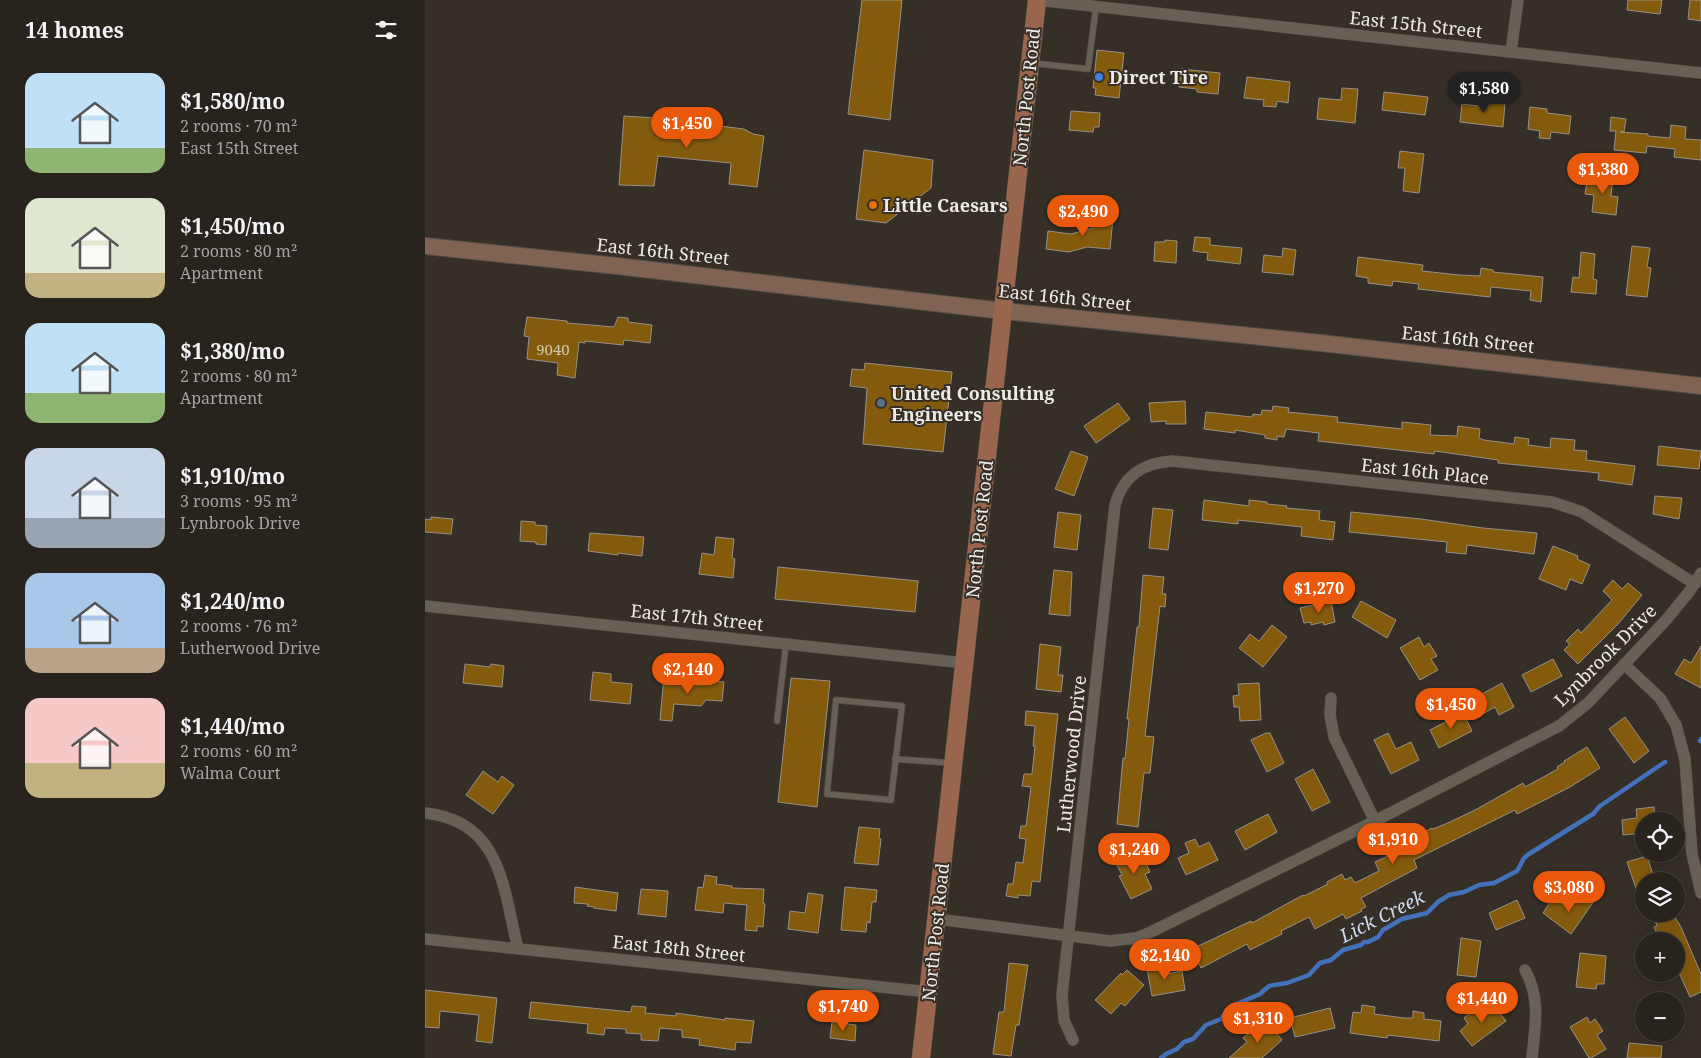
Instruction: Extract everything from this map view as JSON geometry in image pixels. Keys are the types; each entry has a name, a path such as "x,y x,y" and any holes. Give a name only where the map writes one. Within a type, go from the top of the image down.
{"main road":[{"name":"North Post Road","path":"921,1058 1037,0"}],"street":[{"name":"East 15th Street","path":"1037,0 1701,73"},
{"path":"1511,52 1518,0"},
{"name":"East 16th Street","path":"425,246 627,267 1003,311 1321,343 1701,386"},
{"name":"East 16th Place","path":"1133,475 1156,462 1172,461 1563,504 1582,512 1695,584"},
{"name":"Lutherwood Drive","path":"1073,1040 1066,1027 1062,1005 1069,935 1115,505 1120,491 1133,475"},
{"name":"Lynbrook Drive","path":"937,919 1116,940 1136,938 1149,933 1375,822 1559,726 1588,702 1666,620 1695,584 1701,573"},
{"name":"East 17th Street","path":"425,606 965,663"},
{"path":"1624,664 1660,698 1676,725 1685,759 1692,854 1701,893"},
{"path":"1331,698 1330,720 1334,737 1375,822"},
{"path":"425,813 440,814 464,825 475,833 488,847 500,872 517,949"},
{"name":"East 18th Street","path":"425,939 929,992"},
{"path":"1525,970 1533,987 1536,1002 1532,1058"}],"lane":[{"path":"1029,63 1089,69 1096,7"},
{"path":"777,721 786,644"},
{"path":"836,700 902,706 895,758 891,800 827,794 836,700"},
{"path":"895,758 954,764"}],"building":[{"path":"862,0 902,0 890,120 848,114"},
{"path":"1628,0 1662,0 1660,14 1627,10"},
{"path":"1690,0 1701,0 1701,21 1688,19"},
{"path":"1097,50 1124,53 1119,98 1095,95 1096,88 1093,88"},
{"path":"1181,69 1220,73 1218,94 1197,92 1197,89 1179,87"},
{"path":"1247,77 1290,82 1288,103 1277,101 1276,107 1263,106 1264,100 1244,98"},
{"path":"1342,88 1358,89 1355,123 1317,119 1319,98 1341,100"},
{"path":"1384,92 1428,97 1425,115 1382,110"},
{"path":"1489,101 1505,103 1503,127 1460,122 1462,104 1488,107"},
{"path":"1530,107 1547,109 1547,113 1571,116 1569,134 1551,132 1550,139 1539,138 1540,131 1528,129"},
{"path":"1071,111 1100,113 1099,127 1094,127 1093,132 1069,130"},
{"path":"624,116 744,129 753,134 764,136 757,187 729,184 731,163 658,156 654,186 619,185"},
{"path":"1611,117 1626,119 1624,132 1620,132 1648,134 1648,136 1670,138 1671,125 1686,127 1685,139 1701,140 1701,160 1674,157 1675,149 1647,146 1646,153 1614,150 1616,131 1610,131"},
{"path":"864,150 933,160 931,188 886,223 856,219"},
{"path":"1400,151 1424,154 1419,193 1403,191 1405,168 1398,168"},
{"path":"1596,173 1613,175 1611,196 1618,197 1616,215 1592,212 1594,195 1585,194 1587,181 1595,182"},
{"path":"1094,217 1113,218 1110,249 1087,247 1069,252 1046,249 1048,231 1071,234 1093,228"},
{"path":"1195,237 1210,238 1210,245 1242,248 1240,264 1207,260 1208,253 1193,251"},
{"path":"1165,240 1177,241 1176,263 1154,261 1155,242 1165,242"},
{"path":"1632,246 1650,248 1647,267 1651,268 1647,297 1626,295"},
{"path":"1283,248 1296,250 1293,275 1262,272 1264,255 1282,257"},
{"path":"1581,252 1595,254 1593,279 1597,280 1596,294 1571,292 1573,277 1579,278"},
{"path":"1358,257 1423,265 1422,271 1459,275 1480,276 1481,268 1493,270 1493,272 1543,277 1541,302 1530,300 1531,291 1491,287 1490,297 1418,289 1419,284 1393,281 1392,286 1368,283 1368,278 1356,276"},
{"path":"527,317 614,327 618,317 628,318 628,322 652,325 650,343 624,340 623,345 579,342 575,378 557,375 558,363 527,359 529,337 524,336"},
{"path":"865,363 952,372 943,452 863,444 867,388 850,386 852,369 864,370"},
{"path":"1185,401 1186,424 1166,424 1166,421 1151,422 1149,403"},
{"path":"1118,403 1130,419 1096,443 1084,426"},
{"path":"1273,406 1289,408 1288,412 1338,417 1337,422 1402,429 1402,422 1431,425 1430,435 1457,436 1458,426 1480,429 1479,438 1484,440 1514,444 1515,437 1529,439 1528,445 1550,448 1551,438 1575,440 1574,450 1587,451 1586,460 1635,466 1632,485 1598,480 1599,473 1498,463 1498,460 1435,451 1434,454 1318,441 1319,433 1286,429 1284,437 1277,436 1277,440 1265,438 1265,435 1235,430 1235,433 1204,429 1206,412 1252,417 1253,414 1261,415 1262,410 1272,411"},
{"path":"1659,446 1701,451 1699,469 1657,465"},
{"path":"1071,451 1088,457 1074,496 1055,489"},
{"path":"1655,496 1682,498 1679,519 1653,514"},
{"path":"1204,500 1249,506 1249,500 1287,506 1286,508 1320,511 1319,520 1335,522 1333,540 1301,536 1302,527 1238,520 1238,524 1202,520"},
{"path":"1153,508 1173,510 1168,550 1149,548"},
{"path":"1058,512 1081,515 1077,550 1054,547"},
{"path":"1351,512 1537,533 1534,554 1467,545 1466,554 1446,552 1447,542 1349,532"},
{"path":"431,517 453,519 451,534 425,532 425,519 431,520"},
{"path":"521,521 535,522 535,525 547,526 546,545 520,541"},
{"path":"590,533 644,537 642,556 588,551"},
{"path":"716,537 734,539 732,558 735,559 733,578 699,574 702,553 714,555"},
{"path":"1553,546 1578,556 1577,559 1590,565 1582,584 1570,579 1566,590 1539,579"},
{"path":"778,567 918,581 915,612 775,599"},
{"path":"1054,570 1072,572 1070,616 1049,614"},
{"path":"1143,575 1164,577 1162,594 1166,594 1165,607 1160,606 1145,736 1154,737 1150,773 1144,773 1138,827 1117,824"},
{"path":"1613,580 1622,589 1628,583 1642,595 1618,624 1578,664 1564,650 1570,644 1566,641 1578,629 1581,633 1612,600 1603,591"},
{"path":"1331,601 1335,622 1324,625 1323,622 1311,625 1311,622 1304,623 1300,608"},
{"path":"1361,601 1396,620 1387,638 1352,617"},
{"path":"1272,625 1287,637 1263,667 1239,648 1250,634 1259,641"},
{"path":"1419,637 1424,647 1429,643 1437,656 1431,659 1438,670 1420,680 1400,648"},
{"path":"1040,644 1061,647 1058,675 1063,675 1061,692 1036,689"},
{"path":"1701,646 1701,688 1675,674 1684,659 1691,663"},
{"path":"1553,659 1562,676 1531,692 1522,675"},
{"path":"465,664 490,667 491,664 504,666 502,687 463,683"},
{"path":"593,672 611,674 611,682 632,684 630,704 590,700"},
{"path":"664,676 676,677 676,683 703,685 703,681 724,682 722,701 706,700 701,706 674,704 672,721 660,720"},
{"path":"791,678 830,681 817,807 778,802"},
{"path":"1259,683 1261,720 1240,721 1239,707 1234,707 1233,696 1239,695 1238,684"},
{"path":"1502,683 1514,707 1499,715 1495,707 1481,715 1473,699"},
{"path":"1026,711 1058,714 1040,882 1032,881 1030,896 1018,895 1018,898 1006,896 1008,884 1013,884 1016,862 1023,863 1026,839 1019,838 1021,826 1026,826 1031,787 1022,786 1024,774 1032,774 1035,726 1025,725"},
{"path":"1463,713 1472,731 1439,748 1430,730"},
{"path":"1625,717 1649,751 1634,763 1609,729"},
{"path":"1270,733 1284,763 1267,772 1251,740"},
{"path":"1388,733 1396,749 1411,742 1419,760 1391,774 1374,740"},
{"path":"1587,747 1600,768 1570,787 1517,814 1515,810 1414,860 1417,868 1361,898 1366,907 1361,909 1362,911 1346,919 1343,914 1315,929 1309,917 1281,931 1282,934 1250,950 1247,944 1201,968 1192,949 1251,921 1252,923 1303,895 1328,884 1327,882 1342,874 1345,880 1351,877 1355,883 1379,871 1375,862 1388,856 1386,853 1432,828 1477,809 1523,783 1525,787 1558,769 1557,767 1564,761"},
{"path":"1313,769 1330,802 1312,811 1295,779"},
{"path":"483,771 498,782 502,776 514,785 493,814 466,795"},
{"path":"1654,807 1654,812 1636,812 1636,809"},
{"path":"1268,814 1277,832 1245,850 1235,831"},
{"path":"1635,818 1635,834 1623,835 1622,820"},
{"path":"859,827 880,829 879,838 881,839 878,865 854,863"},
{"path":"1195,839 1199,847 1209,842 1218,860 1186,875 1178,858 1189,853 1185,843"},
{"path":"1133,852 1139,864 1145,861 1150,872 1145,874 1152,889 1131,899 1119,876 1122,875 1115,861"},
{"path":"1635,860 1635,862 1649,862 1652,872 1635,872 1635,885 1627,862"},
{"path":"705,875 717,877 716,884 732,886 732,888 764,889 763,927 757,926 757,931 745,930 747,905 724,903 723,913 695,910 698,887 703,888"},
{"path":"575,887 618,893 616,911 594,908 587,906 588,904 574,903"},
{"path":"845,887 877,890 876,902 872,902 870,923 867,922 866,932 841,930"},
{"path":"641,889 668,891 666,917 638,914"},
{"path":"808,893 823,895 818,933 788,929 790,911 805,913"},
{"path":"1582,893 1594,901 1571,934 1543,913 1553,898 1570,909"},
{"path":"1517,900 1525,918 1496,930 1489,913"},
{"path":"1656,922 1678,922 1683,932 1656,932 1654,927 1657,926"},
{"path":"1685,936 1701,974 1701,992 1690,997 1683,982 1685,982"},
{"path":"1461,938 1481,941 1476,977 1457,975"},
{"path":"1580,953 1606,956 1604,984 1597,984 1596,989 1576,987"},
{"path":"1009,963 1028,965 1019,1025 1016,1025 1011,1056 993,1054 999,1012 1004,1012"},
{"path":"1164,966 1166,974 1182,971 1185,990 1152,996 1147,969"},
{"path":"1127,970 1144,985 1125,1006 1121,1003 1111,1014 1095,1000 1121,973 1122,975"},
{"path":"425,990 497,998 492,1043 476,1041 479,1015 440,1011 439,1028 425,1027"},
{"path":"531,1002 631,1012 632,1006 646,1007 645,1013 676,1016 676,1013 725,1020 725,1018 754,1021 751,1043 736,1042 735,1050 699,1045 700,1039 682,1037 682,1030 660,1028 658,1041 641,1040 641,1034 626,1033 626,1029 605,1028 604,1035 587,1033 588,1024 529,1018"},
{"path":"1492,1004 1506,1021 1472,1046 1460,1031 1468,1024 1464,1018 1475,1009 1480,1014"},
{"path":"1362,1005 1375,1007 1374,1014 1404,1018 1413,1018 1413,1011 1424,1013 1424,1019 1441,1021 1439,1041 1388,1035 1387,1038 1350,1033 1353,1012 1361,1013"},
{"path":"1330,1008 1335,1028 1295,1037 1290,1018"},
{"path":"1587,1017 1590,1023 1595,1019 1603,1031 1597,1035 1606,1049 1591,1058 1589,1058 1570,1027"},
{"path":"832,1022 856,1025 855,1041 830,1038"},
{"path":"1267,1027 1271,1032 1274,1030 1282,1040 1262,1058 1229,1058 1247,1042 1243,1038 1255,1028 1259,1034"},
{"path":"1629,1043 1662,1046 1661,1058 1627,1058"}],"waterway":[{"name":"Lick Creek","path":"1161,1058 1177,1049 1184,1042 1193,1039 1206,1025 1221,1019 1227,1010 1260,994 1269,986 1287,983 1309,975 1320,963 1331,960 1343,950 1361,945 1378,937 1383,930 1402,919 1427,913 1438,902 1449,895 1464,892 1479,885 1494,883 1517,871 1524,858 1529,854 1593,814 1600,806 1665,762"}],"place":[{"name":"Direct Tire","path":"1099,77"},
{"name":"Little Caesars","path":"873,205"},
{"name":"United Consulting Engineers","path":"881,403"}]}
